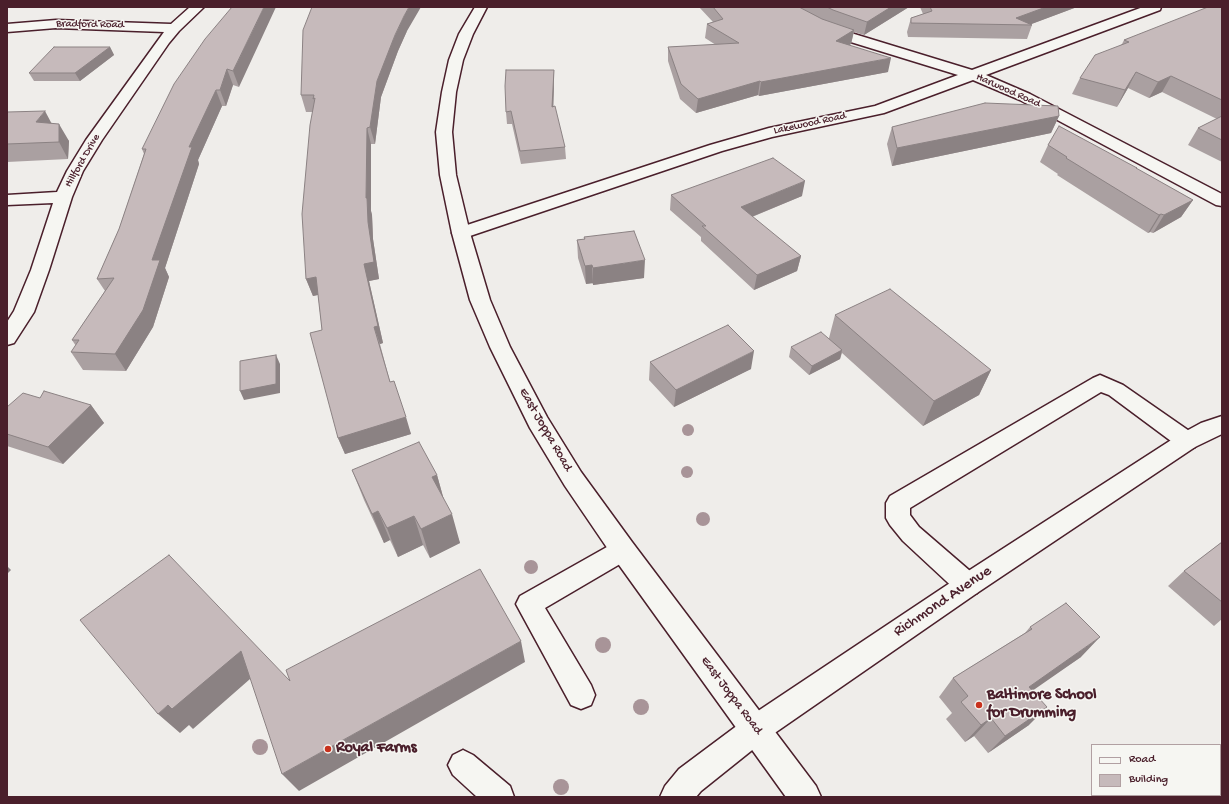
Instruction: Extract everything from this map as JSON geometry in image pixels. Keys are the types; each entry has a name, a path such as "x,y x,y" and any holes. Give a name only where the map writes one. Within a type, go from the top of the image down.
{"street":[{"name":"Hillford Drive","path":"7,338 27,305 40,270 63,197 75,171 94,140 164,40 174,28 198,7"},
{"name":"East Joppa Road","path":"481,7 466,34 456,60 449,92 444,132 448,175 461,233 480,300 500,347 538,422 573,479 623,550 805,797"},
{"name":"Harwood Road","path":"784,7 825,28 846,36 920,60 973,75 1025,98 1222,201"},
{"name":"Lakewood Road","path":"461,233 716,148 769,133 880,110 1155,7"},
{"name":"Bradford Road","path":"7,28 56,24 174,28"},
{"path":"7,200 63,197"},
{"name":"Richmond Avenue","path":"676,797 690,780 756,729 968,585 1187,441 1218,432"}],"lane":[{"path":"968,585 911,534 898,518 898,503 1100,383 1116,390 1187,441"},
{"path":"581,695 529,604 623,550"},
{"path":"464,766 499,797"}],"building":[{"path":"232,7 264,7 233,71 227,69 220,90 216,90 189,147 192,147 152,260 160,260 143,310 115,354 71,352 79,340 72,340 114,278 97,279 119,229 146,149 142,149 174,84 205,39"},
{"path":"312,7 409,7 395,35 377,81 370,127 367,128 366,198 374,262 364,264 378,326 374,327 390,382 394,381 406,417 338,438 310,333 322,330 316,277 306,279 302,214 310,125 315,98 313,99 314,95 301,95 303,30"},
{"path":"713,7 799,7 822,19 854,30 836,41 891,58 760,81 698,99 681,84 668,47 739,43 707,24 723,19"},
{"path":"827,7 891,7 867,22"},
{"path":"930,7 1046,7 1016,18 1032,25 911,23 911,18 932,11"},
{"path":"1208,7 1222,7 1222,100 1171,76 1158,82 1136,72 1125,90 1080,78 1095,55 1129,42 1124,40"},
{"path":"54,47 110,47 75,73 29,73"},
{"path":"506,70 554,70 552,107 555,106 565,147 520,151 511,111 506,112"},
{"path":"985,103 1058,106 1059,116 897,148 892,127"},
{"path":"45,111 36,122 59,124 59,142 7,144 7,112"},
{"path":"1222,116 1222,140 1198,128"},
{"path":"1059,126 1193,200 1164,215 1159,215 1066,158 1067,157 1048,145"},
{"path":"773,158 805,181 741,207 801,256 757,275 702,226 706,226 671,195"},
{"path":"634,231 645,260 593,268 592,265 585,266 577,240 585,239 584,237"},
{"path":"890,289 991,370 934,401 835,315"},
{"path":"728,325 754,351 676,390 650,362"},
{"path":"821,332 842,350 812,366 791,347"},
{"path":"276,355 276,384 240,391 240,361"},
{"path":"44,391 91,405 48,447 7,434 7,407 23,393 40,398"},
{"path":"419,442 437,475 432,477 452,514 421,529 414,516 387,528 378,511 372,514 352,470"},
{"path":"1222,542 1222,602 1184,571"},
{"path":"169,555 290,681 286,670 480,569 521,641 282,774 241,651 172,709 168,705 158,714 80,620"},
{"path":"1066,603 1100,637 1029,687 1047,707 1005,736 991,718 981,725 961,702 968,696 953,678 1032,629 1030,627"}],"place":[{"name":"Baltimore School for Drumming","path":"979,705"},
{"name":"Royal Farms","path":"328,749"}]}
